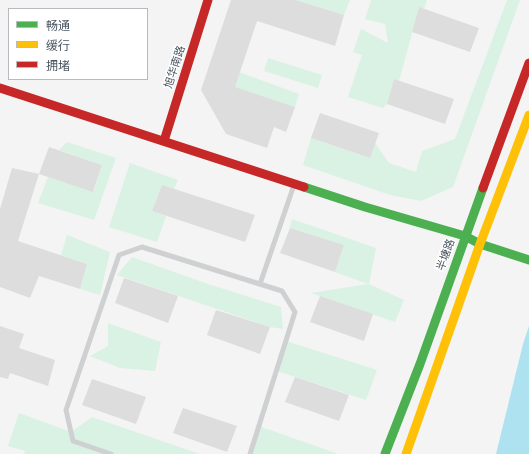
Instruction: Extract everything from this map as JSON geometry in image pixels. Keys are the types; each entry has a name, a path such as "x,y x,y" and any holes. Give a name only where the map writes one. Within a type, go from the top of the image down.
{"main road":[{"name":"旭华南路","path":"164,141 208,0"},
{"name":"半塘路","path":"385,454 420,364 529,63"},
{"path":"0,100 2,89 365,207 466,236 480,244 529,260"},
{"path":"406,454 480,244 529,115"}],"lane":[{"path":"260,284 294,184"},
{"path":"111,454 72,441 66,410 119,255 142,247 282,291 295,312 250,454"}],"green space":[{"path":"296,0 350,0 344,15"},
{"path":"371,0 427,0 424,9 419,8 399,81 394,80 387,104 383,108 348,97 362,55 353,52 361,29 388,43 385,24 365,19"},
{"path":"507,0 520,0 453,187 421,201 390,195 303,165 311,138 370,158 375,143 389,163 416,172 422,151 455,139"},
{"path":"268,58 322,75 318,88 264,71"},
{"path":"239,72 299,94 295,107 234,87"},
{"path":"67,142 116,158 94,220 38,203 48,177 94,191 102,165 59,150"},
{"path":"130,163 178,180 174,189 162,185 152,211 166,216 157,242 109,227"},
{"path":"292,219 376,248 369,284 404,300 395,322 311,293 368,284 335,272 344,245 290,228"},
{"path":"67,235 110,252 100,295 80,289 87,264 61,255"},
{"path":"132,257 208,284 281,307 283,329 270,327 117,275"},
{"path":"108,323 161,342 155,371 120,368 90,356 108,346"},
{"path":"286,341 377,370 366,400 277,371"},
{"path":"19,413 71,432 92,417 200,454 24,454 25,451 8,446"},
{"path":"259,426 338,454 250,454"}],"water":[{"path":"529,326 529,454 496,454 523,344"}],"building":[{"path":"231,0 296,0 344,15 335,46 257,21 235,87 295,107 286,132 274,127 267,148 226,134 201,90"},
{"path":"419,7 479,28 470,52 412,32"},
{"path":"394,79 454,99 445,124 387,104"},
{"path":"320,113 379,133 370,158 311,138"},
{"path":"49,147 102,165 93,192 39,174"},
{"path":"12,168 39,174 18,241 87,264 80,289 39,276 30,298 0,287 0,209"},
{"path":"162,185 255,215 245,242 152,211"},
{"path":"290,228 344,245 335,272 280,253"},
{"path":"124,278 178,296 168,323 115,303"},
{"path":"320,296 373,314 364,341 310,322"},
{"path":"216,310 270,327 260,354 207,335"},
{"path":"0,326 24,334 19,348 55,360 48,386 10,373 8,379 0,377"},
{"path":"295,377 349,395 339,421 285,402"},
{"path":"92,379 146,397 136,424 82,405"},
{"path":"183,408 237,426 227,452 173,433"}],"traffic: fast":[{"path":"304,187 365,207 465,236 480,244 529,260"},
{"path":"385,454 420,364 483,188"}],"traffic: slow":[{"path":"406,454 480,244 529,115"}],"traffic: jam":[{"path":"164,141 208,0"},
{"path":"483,188 529,63"},
{"path":"0,88 304,187"}]}
